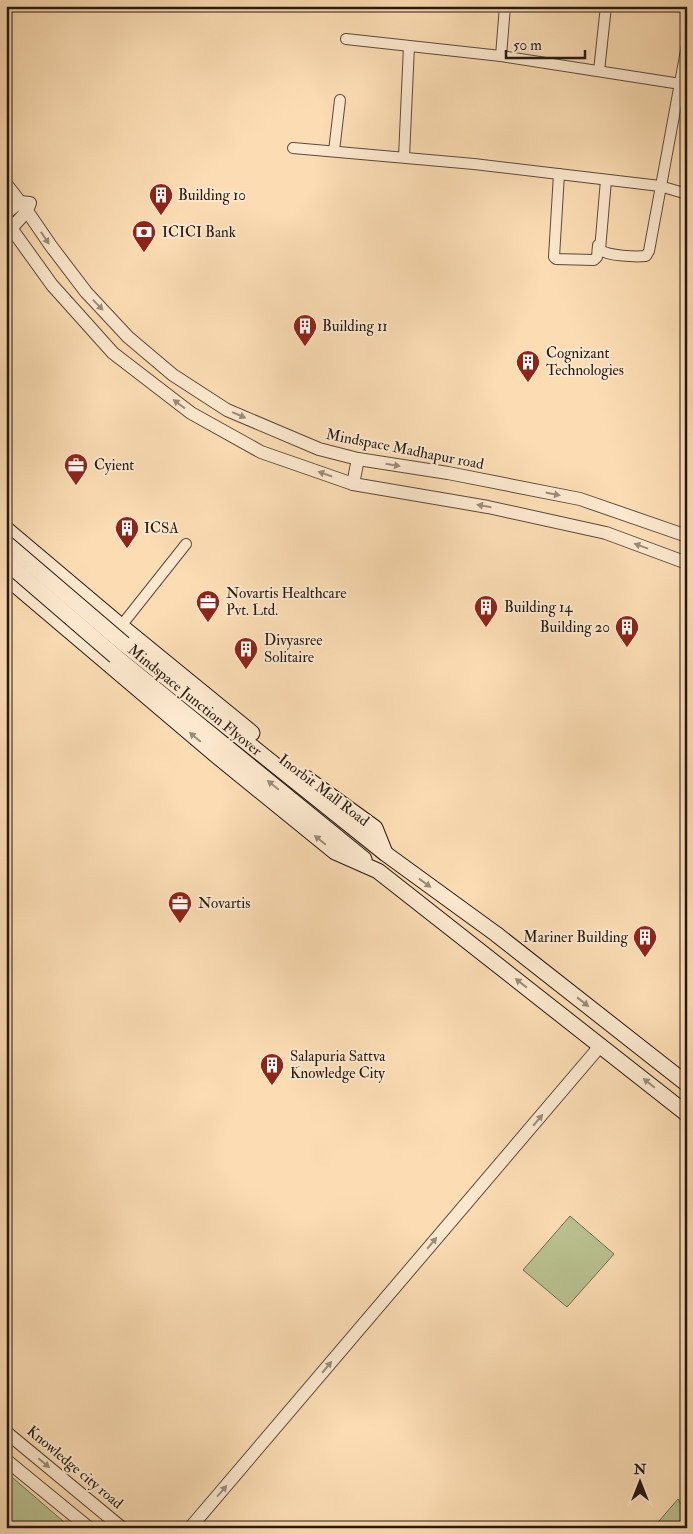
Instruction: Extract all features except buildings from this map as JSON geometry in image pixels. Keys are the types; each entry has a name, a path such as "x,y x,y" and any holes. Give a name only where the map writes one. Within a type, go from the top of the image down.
{"main road":[{"name":"Inorbit Mall Road","path":"6,529 301,774 375,828 386,854"},
{"name":"Mindspace Junction Flyover","path":"6,543 119,650 378,871"},
{"name":"Mindspace Junction Flyover","path":"6,562 386,854"},
{"path":"24,592 49,565"},
{"path":"6,577 217,756 335,852 378,871 687,1114"},
{"path":"386,854 496,934 687,1084"}],"street":[{"path":"501,56 505,6"},
{"path":"599,71 606,6"},
{"path":"346,39 501,56 684,84"},
{"path":"604,180 600,250 606,253 638,257 646,256 649,251 660,186 684,84 687,45"},
{"path":"404,157 409,46"},
{"path":"334,151 340,100"},
{"path":"293,148 404,157 559,174 660,186 687,194"},
{"path":"559,174 554,257 556,259 596,259 604,180"},
{"name":"Mindspace Madhapur road","path":"6,184 86,292 128,337 173,375 227,410 319,450 358,460 448,473 580,500 687,536"},
{"path":"6,213 24,206"},
{"path":"24,206 8,226 52,285 113,354 191,413 261,452 353,484 488,507 606,533 687,563"},
{"name":"Mindspace Madhapur road","path":"353,484 358,460"},
{"path":"121,626 186,544"},
{"path":"190,1528 601,1045"},
{"name":"Knowledge city road","path":"6,1432 122,1528"},
{"path":"6,1460 89,1528"}],"green space":[{"path":"570,1216 614,1254 567,1307 523,1270"},
{"path":"6,1472 71,1528 6,1528"},
{"path":"678,1499 687,1514 687,1528 653,1528"}],"place":[{"name":"Building 10","path":"161,216"},
{"name":"ICICI Bank","path":"144,253"},
{"name":"Building 11","path":"305,347"},
{"name":"Cognizant Technologies","path":"528,383"},
{"name":"Cyient","path":"76,486"},
{"name":"ICSA","path":"127,549"},
{"name":"Novartis Healthcare Pvt. Ltd.","path":"208,623"},
{"name":"Building 14","path":"486,628"},
{"name":"Building 20","path":"627,648"},
{"name":"Divyasree Solitaire","path":"246,670"},
{"name":"Novartis","path":"180,924"},
{"name":"Mariner Building","path":"645,958"},
{"name":"Salapuria Sattva Knowledge City","path":"272,1086"}]}
